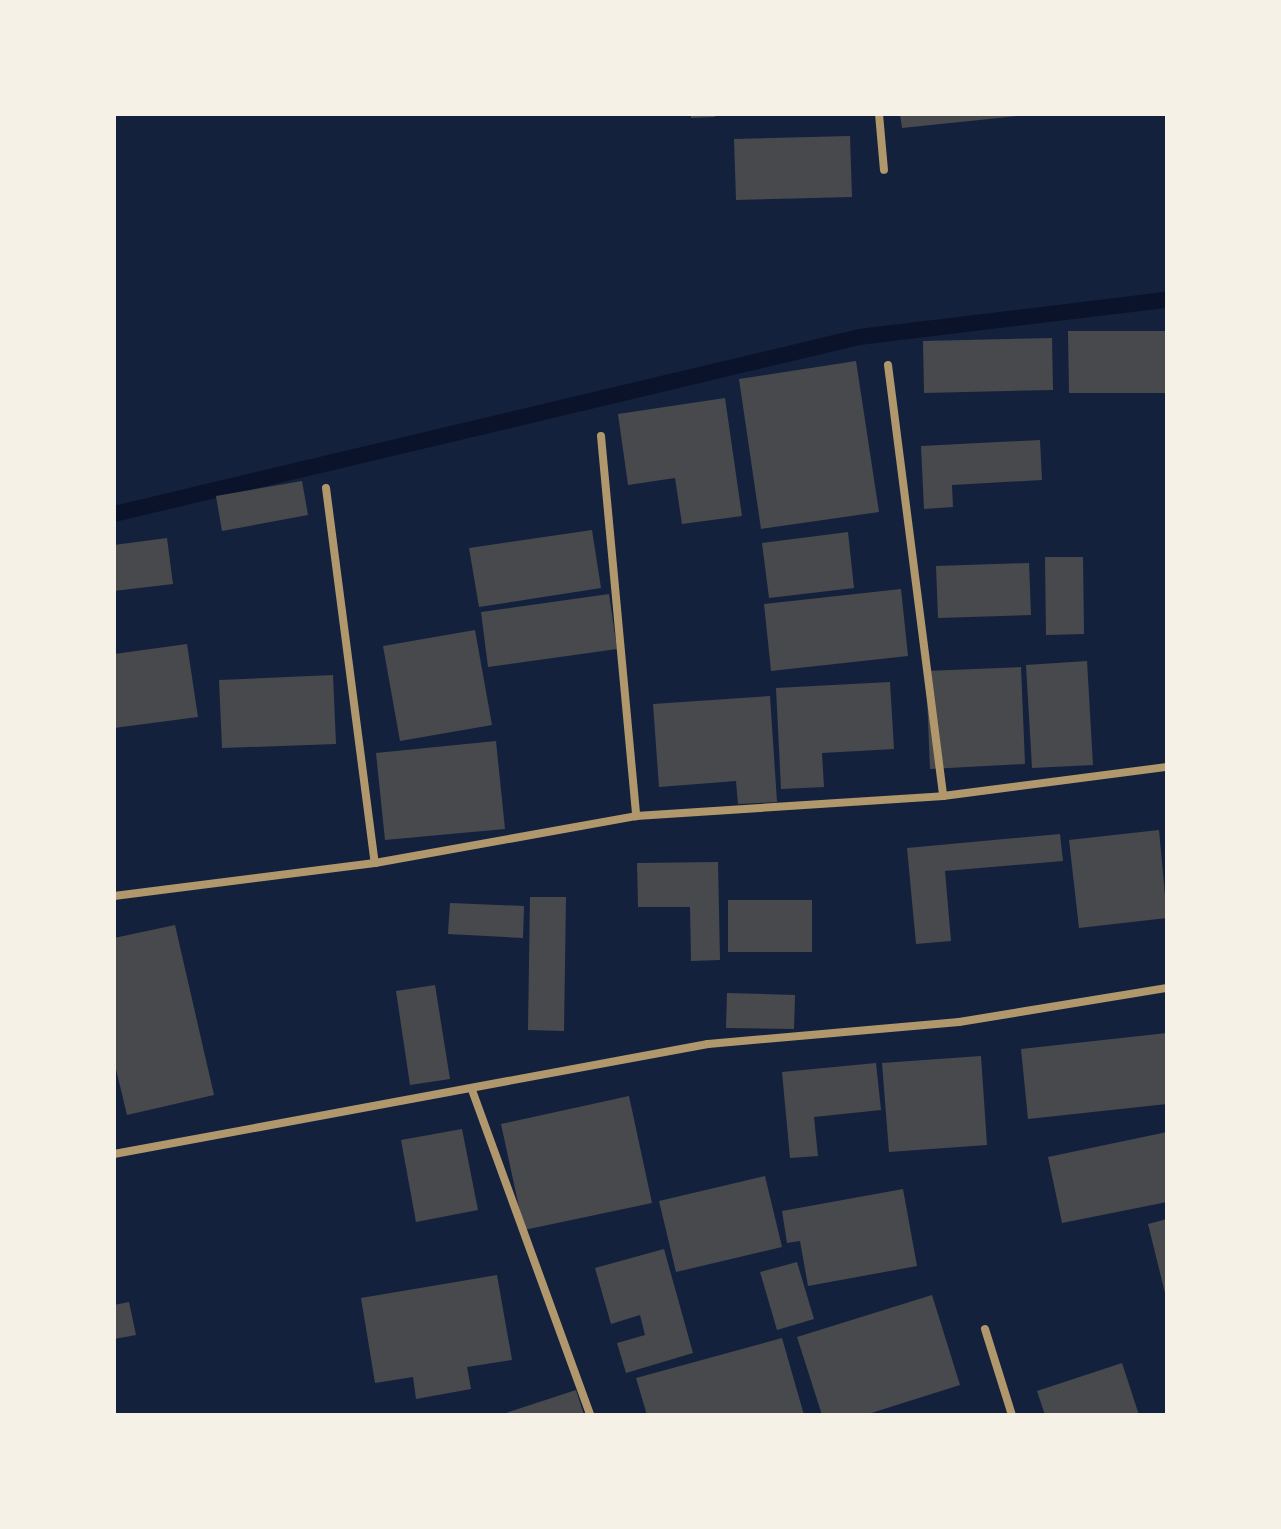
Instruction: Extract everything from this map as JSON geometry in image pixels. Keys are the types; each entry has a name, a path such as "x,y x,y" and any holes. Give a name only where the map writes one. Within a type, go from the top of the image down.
{"street":[{"path":"879,114 884,170"},
{"path":"888,365 943,796"},
{"path":"601,436 636,816"},
{"path":"326,488 375,863"},
{"path":"114,896 375,863 636,816 943,796 1167,767"},
{"path":"114,1154 708,1044 959,1022 1167,988"},
{"path":"472,1090 590,1415"},
{"path":"985,1329 1012,1415"}],"building":[{"path":"691,114 715,114 715,117 691,118"},
{"path":"900,114 1018,114 1018,116 902,128"},
{"path":"850,136 852,197 736,200 734,139"},
{"path":"1068,331 1165,331 1165,393 1069,393"},
{"path":"1052,338 1053,390 924,393 923,341"},
{"path":"856,361 879,512 761,529 739,379"},
{"path":"725,398 742,516 682,524 675,478 628,485 618,414"},
{"path":"1040,440 1042,480 952,485 953,507 924,509 921,446"},
{"path":"302,481 308,515 222,531 216,496"},
{"path":"592,530 601,588 479,607 469,548"},
{"path":"848,532 854,588 769,598 762,543"},
{"path":"167,538 173,584 114,591 114,545"},
{"path":"1045,557 1083,557 1084,634 1046,635"},
{"path":"1029,563 1031,615 938,618 936,566"},
{"path":"901,589 908,656 771,671 764,604"},
{"path":"609,594 617,649 488,667 481,612"},
{"path":"475,630 492,725 400,741 383,646"},
{"path":"187,644 198,717 114,728 114,654"},
{"path":"1087,661 1093,765 1032,768 1026,665"},
{"path":"1021,667 1025,764 930,769 926,671"},
{"path":"333,675 336,744 222,748 219,680"},
{"path":"890,682 894,749 822,753 824,787 781,789 776,688"},
{"path":"770,696 777,802 738,804 736,781 659,787 653,704"},
{"path":"496,741 505,829 385,840 376,753"},
{"path":"1159,830 1167,918 1079,928 1069,840"},
{"path":"1060,834 1063,861 945,871 951,941 916,944 907,848"},
{"path":"718,862 720,960 691,961 690,907 638,907 637,863"},
{"path":"530,897 566,897 564,1031 528,1030"},
{"path":"728,900 812,900 812,952 728,952"},
{"path":"450,903 524,906 523,938 448,934"},
{"path":"175,925 214,1095 127,1115 114,1061 114,938"},
{"path":"435,985 450,1079 410,1085 396,991"},
{"path":"727,993 795,995 794,1029 726,1028"},
{"path":"1167,1033 1167,1104 1028,1119 1021,1049"},
{"path":"981,1056 987,1145 889,1152 882,1063"},
{"path":"876,1063 881,1110 814,1117 818,1156 790,1158 782,1072"},
{"path":"629,1096 652,1203 524,1230 501,1124"},
{"path":"462,1129 478,1210 416,1222 401,1140"},
{"path":"1167,1132 1167,1202 1062,1223 1048,1157"},
{"path":"765,1176 782,1247 676,1272 659,1201"},
{"path":"903,1189 917,1266 808,1286 800,1241 787,1243 782,1211"},
{"path":"1167,1219 1167,1297 1166,1297 1148,1224"},
{"path":"664,1249 693,1353 626,1373 617,1343 645,1335 640,1315 611,1324 595,1268"},
{"path":"797,1262 814,1319 777,1330 760,1272"},
{"path":"497,1275 512,1360 467,1367 471,1389 416,1399 413,1377 375,1383 361,1298"},
{"path":"932,1295 960,1385 865,1415 822,1415 797,1337"},
{"path":"129,1302 136,1335 114,1339 114,1305"},
{"path":"782,1338 804,1415 647,1415 636,1378"},
{"path":"1122,1363 1139,1415 1045,1415 1037,1391"},
{"path":"576,1390 584,1415 503,1415 503,1414"}],"waterway":[{"path":"114,514 859,337 1167,300"}]}
